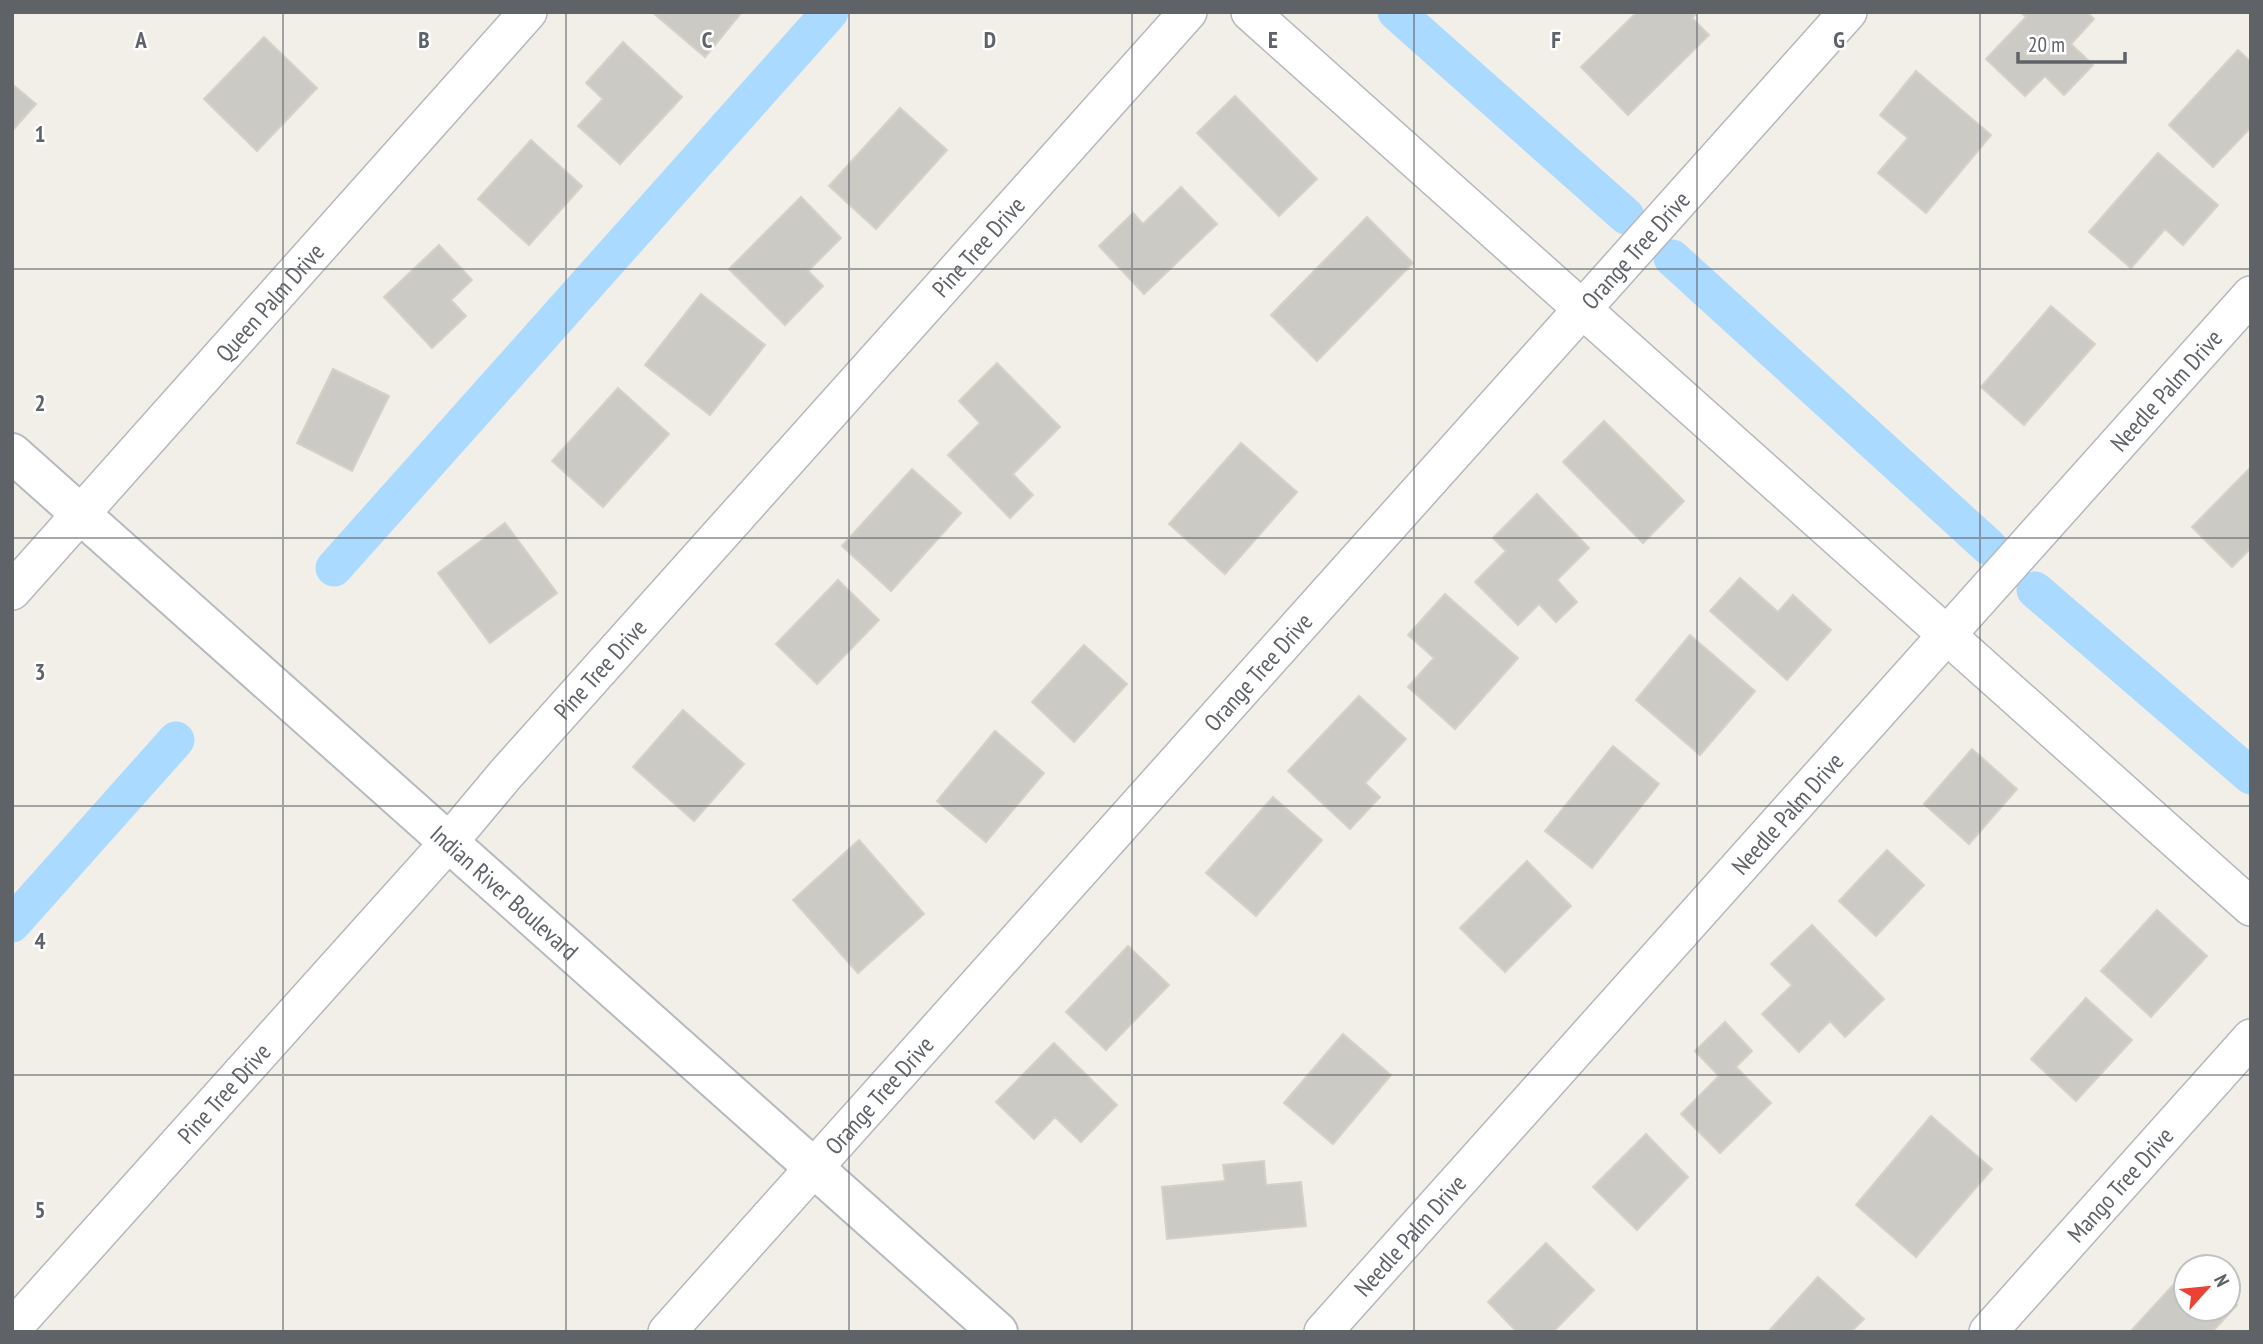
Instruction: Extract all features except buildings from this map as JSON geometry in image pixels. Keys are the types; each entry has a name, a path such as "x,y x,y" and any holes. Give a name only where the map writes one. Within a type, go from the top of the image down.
{"main road":[{"name":"Indian River Boulevard","path":"12,453 998,1332"}],"street":[{"name":"Queen Palm Drive","path":"12,592 528,12"},
{"name":"Pine Tree Drive","path":"12,1329 1188,12"},
{"path":"1250,12 2251,907"},
{"name":"Orange Tree Drive","path":"667,1332 1849,12"},
{"name":"Needle Palm Drive","path":"1323,1332 2251,295"},
{"name":"Mango Tree Drive","path":"1988,1332 2251,1038"}],"waterway":[{"path":"334,568 830,12"},
{"path":"1396,12 1626,216"},
{"path":"1672,258 1989,547"},
{"path":"2035,590 2251,776"},
{"path":"12,924 176,740"}]}
